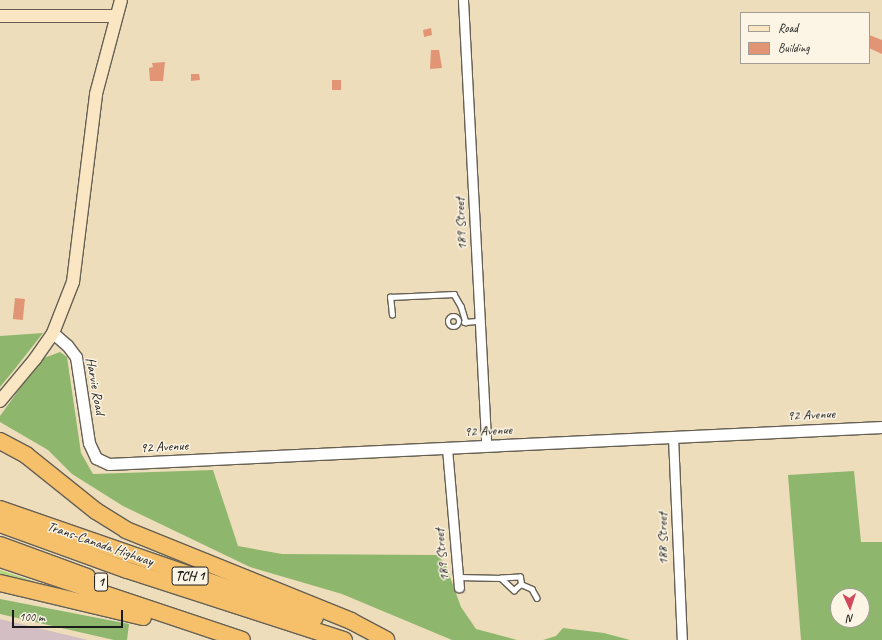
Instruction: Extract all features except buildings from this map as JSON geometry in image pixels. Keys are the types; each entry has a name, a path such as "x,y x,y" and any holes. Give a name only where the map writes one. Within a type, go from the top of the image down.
{"highway":[{"path":"0,441 26,455 91,508 126,530 351,621 386,640"},
{"name":"Trans-Canada Highway","path":"0,509 381,640"},
{"name":"Trans-Canada Highway","path":"0,524 149,577 344,640"},
{"name":"1","path":"0,545 122,590 199,626"},
{"path":"0,559 240,639"},
{"path":"0,583 240,639"}],"main road":[{"path":"0,401 36,359 53,333 74,282 96,94 121,0"},
{"path":"0,16 116,16"}],"street":[{"name":"189 Street","path":"463,0 486,446"},
{"name":"Harvie Road","path":"53,333 67,344 76,357 89,443 96,458"},
{"name":"92 Avenue","path":"96,458 116,464 882,427"},
{"name":"188 Street","path":"673,437 682,640"},
{"name":"189 Street","path":"447,448 459,582"}],"lane":[{"path":"392,315 390,297 454,294 462,306 466,322"},
{"path":"460,322 480,321"},
{"path":"459,582 520,576 521,584"},
{"path":"501,578 514,590 521,584"},
{"path":"521,584 532,589 537,598"}],"shaded area":[{"path":"0,619 88,640 0,640"}],"green space":[{"path":"43,333 14,370 0,387 0,336"},
{"path":"60,352 67,357 81,453 93,474 213,470 238,546 282,554 438,555 446,566 461,607 476,629 517,640 452,640 342,594 250,567 123,506 72,474 48,450 0,422 0,416 41,359"},
{"path":"854,471 861,542 882,542 882,640 801,640 788,475"},
{"path":"0,570 57,589 0,578"},
{"path":"0,599 129,624 127,640 114,640 0,614"},
{"path":"563,628 604,633 630,640 543,640 556,636"}]}
